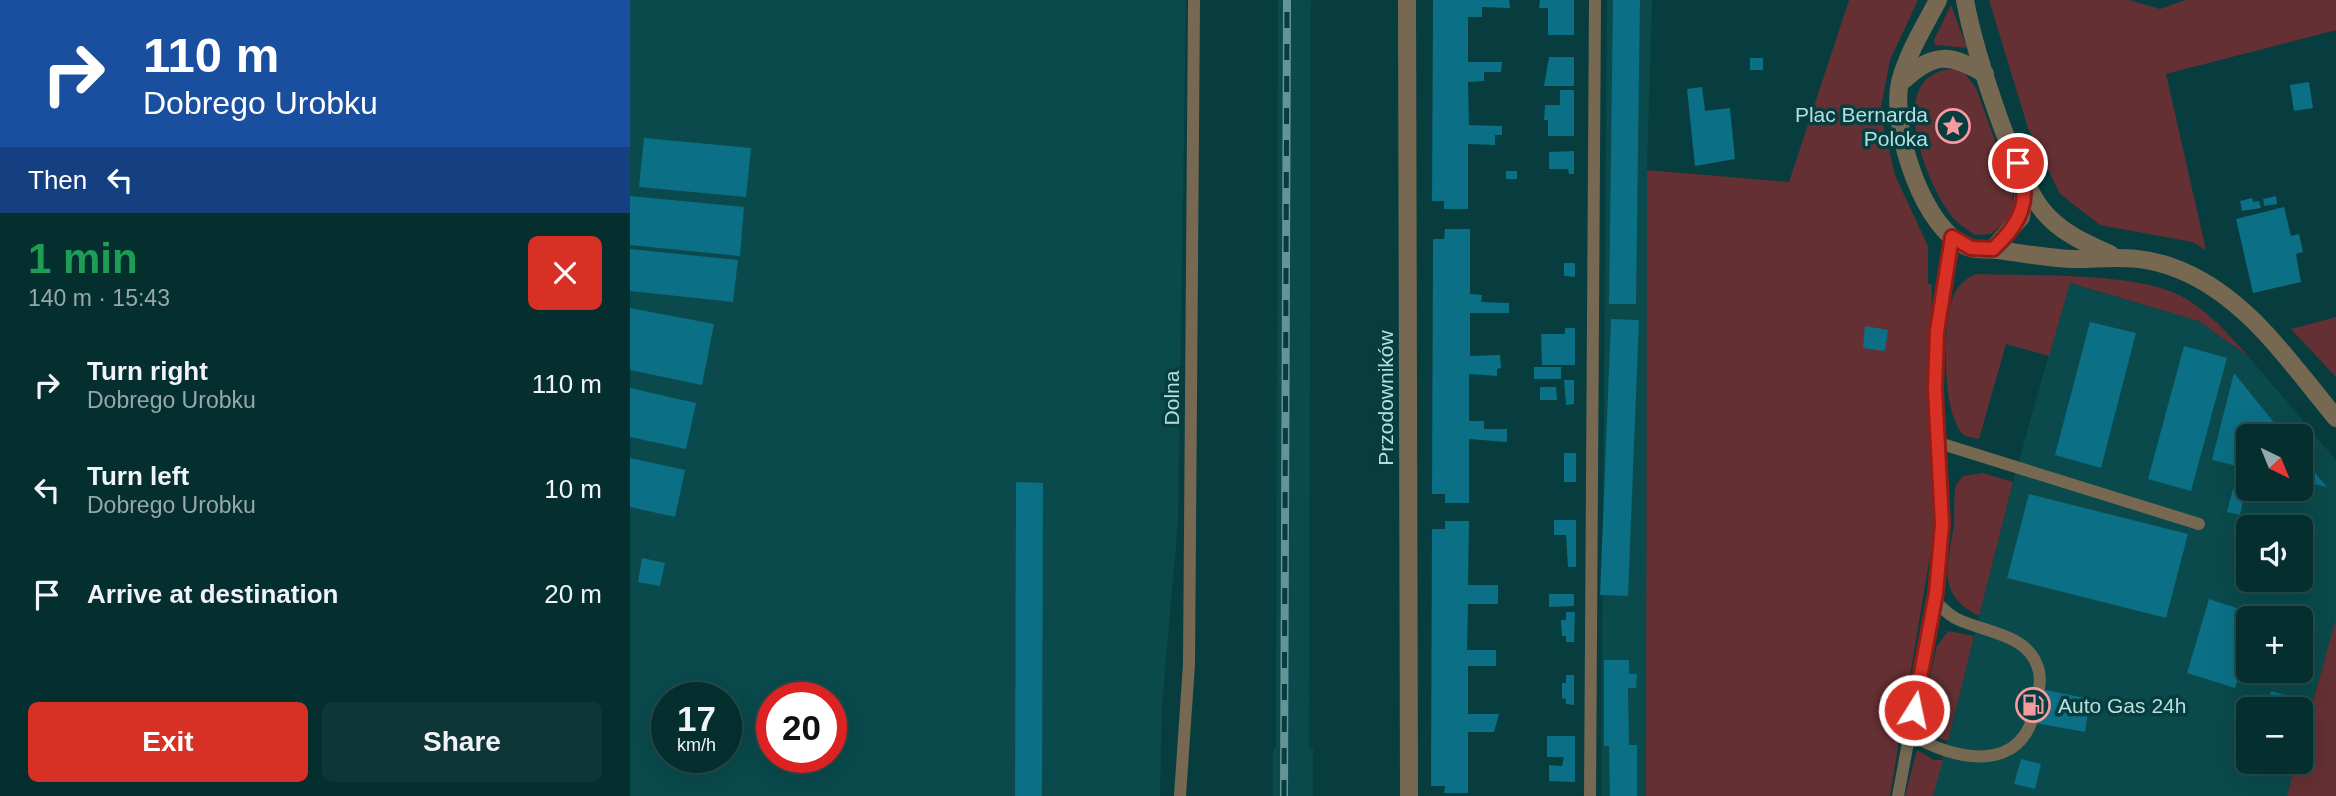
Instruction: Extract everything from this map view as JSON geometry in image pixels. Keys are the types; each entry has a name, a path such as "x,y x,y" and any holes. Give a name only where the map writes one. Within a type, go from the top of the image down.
{"street":[{"name":"Przodowników","path":"1407,0 1409,796"},
{"path":"1938,0 1900,83 1901,132 1913,176 1935,217 1952,237 1971,248 2071,259 2113,256 2141,259 2179,269 2227,295 2336,418"},
{"path":"1965,0 1985,74 2025,181 2042,209 2060,229 2113,256"},
{"path":"1900,83 1924,62 1943,57 1967,63 1985,74"},
{"path":"1993,249 2021,217 2025,202 2025,181"}],"lane":[{"name":"Dolna","path":"1180,796 1189,664 1194,0"},
{"path":"1590,796 1595,0"},
{"path":"1898,796 1935,601 1942,524 1935,389 1937,331 1952,237"},
{"path":"1939,443 2199,524"},
{"path":"1910,734 1945,751 1985,756 2000,754 2020,744 2032,729 2040,681 2037,665 2031,655 2012,639 1953,617 1935,601"}],"shaded area":[{"path":"630,0 1186,0 1178,522 1162,704 1160,796 630,796"},
{"path":"1278,0 1311,0 1309,749 1313,749 1313,796 1273,796 1273,749 1276,748"},
{"path":"1607,0 1652,0 1647,170 1646,796 1601,796"},
{"path":"1849,0 1918,0 1890,60 1880,112 1895,175 1928,246 1928,284 1932,285 1930,391 1935,526 1890,796 1646,796 1647,170 1789,182"},
{"path":"1989,0 2129,0 2160,9 2185,0 2336,0 2336,30 2166,74 2206,250 2192,242 2100,225 2060,194 2028,128"},
{"path":"1951,5 1967,48 1935,45 1934,40"},
{"path":"1953,69 1965,74 1976,88 2012,188 2014,214 1991,234 1975,235 1950,214 1930,178 1916,131 1915,108 1919,89 1932,75"},
{"path":"1977,274 2111,279 2161,288 2181,296 2218,323 2249,357 2199,321 2070,283 2049,356 2006,344 1979,439 1965,436 1957,426 1948,392 1947,331 1955,291"},
{"path":"2069,283 2199,321 2249,357 2306,424 2236,424 2236,501 2313,501 2314,434 2336,460 2336,618 2313,701 2313,697 2236,697 2236,774 2293,774 2287,796 1933,796 2013,482"},
{"path":"2336,317 2336,377 2291,329"},
{"path":"1983,473 2013,482 1979,616 1955,598 1950,587 1948,565 1956,485 1963,476"},
{"path":"2336,618 2336,796 2287,796 2293,774 2313,774 2313,701"},
{"path":"1948,631 1974,636 1948,741 1926,730 1921,716 1937,646"},
{"path":"1917,750 1934,760 1943,760 1933,796 1905,796"}],"building":[{"path":"1433,0 1509,0 1510,8 1482,7 1482,17 1468,17 1468,62 1502,62 1501,72 1484,72 1484,81 1468,82 1469,125 1502,126 1502,135 1495,135 1495,145 1468,144 1468,209 1444,209 1444,201 1432,201"},
{"path":"1540,0 1574,0 1574,35 1548,35 1548,8 1539,8"},
{"path":"1613,0 1640,0 1636,304 1609,304"},
{"path":"1549,57 1574,57 1574,86 1544,86"},
{"path":"1750,58 1763,58 1763,70 1750,70"},
{"path":"2309,82 2313,108 2294,111 2290,85"},
{"path":"1702,87 1705,111 1730,108 1735,159 1695,166 1687,89"},
{"path":"1560,90 1574,90 1574,136 1548,136 1548,120 1544,120 1545,105 1560,105"},
{"path":"644,138 751,148 746,197 639,187"},
{"path":"1574,151 1574,174 1569,174 1568,169 1549,169 1549,152"},
{"path":"1506,171 1517,171 1517,179 1506,179"},
{"path":"630,196 744,207 740,256 630,245"},
{"path":"2276,196 2277,204 2264,206 2263,199"},
{"path":"2252,198 2253,202 2259,201 2261,208 2242,211 2240,201"},
{"path":"2284,207 2291,236 2299,234 2303,252 2296,254 2301,282 2253,293 2236,219"},
{"path":"1445,229 1470,229 1470,294 1482,295 1481,302 1509,303 1509,313 1470,313 1470,356 1500,355 1501,368 1497,369 1497,376 1469,374 1469,421 1484,421 1484,429 1507,429 1507,442 1469,439 1469,503 1445,503 1445,494 1432,494 1433,239 1444,239"},
{"path":"630,249 738,260 733,302 630,291"},
{"path":"1564,263 1575,263 1575,277 1564,276"},
{"path":"630,308 714,324 702,385 630,370"},
{"path":"1611,319 1639,320 1628,596 1600,595"},
{"path":"2090,322 2136,333 2101,468 2055,455"},
{"path":"1865,326 1888,330 1885,351 1863,348"},
{"path":"1565,328 1575,328 1575,365 1542,365 1541,334 1565,334"},
{"path":"2184,346 2227,358 2191,491 2148,479"},
{"path":"1534,367 1561,367 1561,379 1534,379"},
{"path":"2234,373 2275,424 2236,424 2236,466 2212,460"},
{"path":"1564,380 1574,380 1574,404 1566,405"},
{"path":"1540,387 1556,387 1557,400 1540,400"},
{"path":"630,388 696,403 686,449 630,437"},
{"path":"1564,453 1576,453 1576,482 1564,482"},
{"path":"630,458 685,470 675,517 630,507"},
{"path":"2314,472 2327,487 2314,484"},
{"path":"1016,482 1043,483 1042,796 1015,796"},
{"path":"2233,489 2236,490 2236,501 2243,501 2240,515 2227,512"},
{"path":"2029,494 2188,534 2166,618 2007,578"},
{"path":"1554,520 1576,520 1576,567 1568,567 1566,535 1554,535"},
{"path":"1445,521 1469,521 1468,585 1498,585 1498,604 1468,604 1467,650 1496,650 1496,666 1468,666 1468,714 1499,714 1494,732 1468,732 1468,793 1444,793 1445,786 1431,786 1432,529 1445,529"},
{"path":"642,558 665,563 660,586 638,582"},
{"path":"1549,594 1574,594 1574,606 1549,607"},
{"path":"2209,599 2236,608 2235,688 2187,673"},
{"path":"1566,612 1575,612 1574,642 1566,642 1566,636 1562,636 1561,620 1566,620"},
{"path":"1604,660 1629,660 1629,674 1637,674 1636,688 1628,688 1629,745 1637,745 1637,796 1610,796 1609,746 1604,746"},
{"path":"1566,675 1574,675 1574,705 1566,704 1566,699 1562,698 1562,683 1566,683"},
{"path":"2041,689 2090,699 2085,732 2035,723"},
{"path":"2271,691 2292,697 2269,697"},
{"path":"1547,736 1575,736 1575,782 1549,781 1549,765 1562,766 1564,757 1547,757"},
{"path":"2021,759 2041,764 2035,789 2014,784"}],"railway":[{"path":"1284,796 1287,0"}],"place":[{"name":"Plac Bernarda Poloka","path":"1953,126"},
{"name":"Auto Gas 24h","path":"2033,705"}],"route":[{"path":"1914,710 1936,593 1942,524 1935,389 1937,331 1945,273 1952,237 1971,248 1993,249 2009,235 2021,217 2025,202 2025,181 2018,163"}]}
